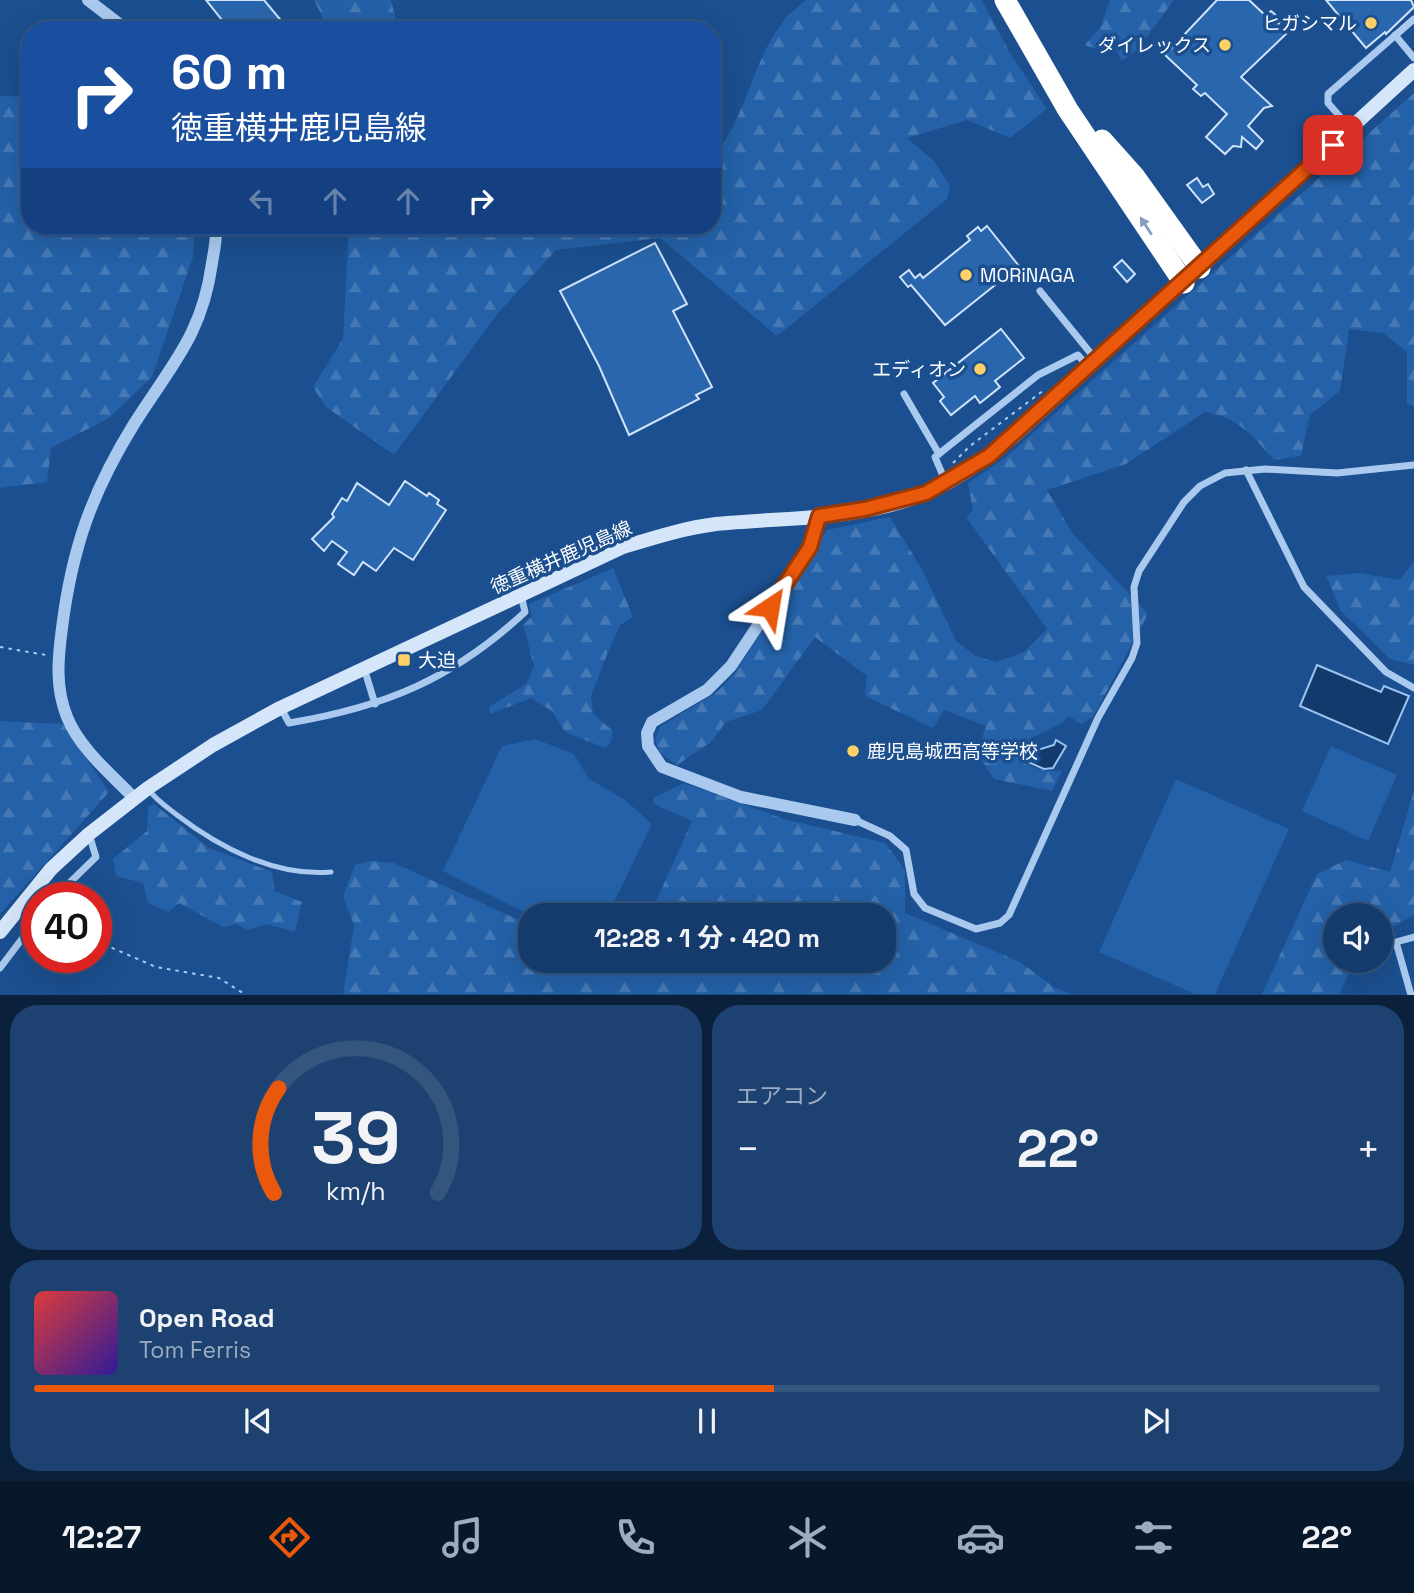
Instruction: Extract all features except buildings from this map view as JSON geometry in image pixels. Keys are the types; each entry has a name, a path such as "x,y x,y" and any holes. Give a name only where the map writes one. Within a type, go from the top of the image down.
{"highway":[{"path":"1004,0 1059,92 1184,283"},
{"path":"1059,92 1135,177 1200,268"}],"main road":[{"name":"徳重横井鹿児島線","path":"0,932 51,869 89,835 148,788 214,745 280,708 622,547 660,535 713,525 819,516 908,499 1013,437 1414,71"}],"street":[{"path":"88,0 115,21"},
{"path":"1350,129 1328,103 1328,94 1414,19"},
{"path":"1395,35 1414,58"},
{"path":"135,799 88,749 68,718 58,683 58,657 68,576 80,531 135,423 170,373 206,301 215,235"},
{"path":"1040,291 1093,364"},
{"path":"944,477 935,457 1038,375 1078,355 1093,364"},
{"path":"904,394 939,454"},
{"path":"819,516 810,547 731,666 707,690 652,722 647,733 648,746 662,767 741,797 855,820 890,836 906,850 914,894 925,908 976,929 1000,923 1009,915 1098,718 1132,658 1137,643 1134,587 1139,571 1184,502 1200,486 1225,473 1337,473 1414,465"},
{"path":"1247,471 1304,587 1318,606 1386,672 1414,688"},
{"path":"280,708 289,723 342,714 376,704 452,670 476,655 525,612 522,595"},
{"path":"364,668 376,704"},
{"path":"70,882 96,857 89,835"},
{"path":"1411,995 1396,942 1414,937"},
{"path":"0,968 21,940"}],"lane":[{"path":"148,788 153,796 210,841 233,852 311,874 331,872"}],"path":[{"path":"944,477 970,446 1046,388"},
{"path":"0,647 58,657"},
{"path":"112,948 156,967 219,978 246,995"}],"green space":[{"path":"314,0 391,0 396,21 324,21"},
{"path":"806,0 982,0 1010,53 1047,109 1010,138 967,120 907,138 934,161 950,186 947,199 777,336 660,238 556,250 498,313 394,455 326,407 313,387 343,339 349,235 721,235 721,146 733,127 771,39 787,17"},
{"path":"1110,0 1174,0 1137,50 1122,61 1116,50 1105,52 1085,45 1101,26"},
{"path":"1414,93 1414,406 1407,404 1407,352 1383,333 1349,329 1340,391 1310,415 1301,456 1274,460 1236,423 1205,412 1126,464 1047,490 1073,534 1148,614 1093,717 1081,724 1069,716 1062,723 1015,746 1017,759 1039,769 1062,771 1052,791 994,779 977,754 986,726 944,710 933,728 865,696 867,676 815,637 762,710 726,722 711,742 677,765 660,753 655,740 660,727 718,691 735,673 827,530 890,517 923,571 956,641 976,656 996,662 1024,652 1047,629 966,517 973,510 968,483 1005,458"},
{"path":"0,96 21,97 21,235 194,235 193,257 152,377 109,418 51,448 47,482 0,488"},
{"path":"1414,562 1414,665 1390,659 1341,611 1326,576 1360,573 1399,580"},
{"path":"613,568 633,617 620,625 591,696 593,714 613,731 611,742 605,748 565,732 552,711 531,698 490,714 489,707 526,684 534,666 523,625 532,616 529,604"},
{"path":"0,721 63,724 109,792 29,882 21,882 21,890 0,914"},
{"path":"535,739 574,754 589,779 624,799 652,824 613,903 518,903 518,909 443,871 502,746"},
{"path":"1331,746 1397,775 1368,841 1302,811"},
{"path":"1176,779 1289,829 1215,994 1195,994 1099,952"},
{"path":"684,783 784,819 885,843 905,870 905,913 1020,962 1055,988 1072,994 343,994 354,925 343,896 355,865 370,861 394,863 518,920 518,973 896,973 896,903 655,903 692,821 654,804 653,798"},
{"path":"1414,791 1414,915 1393,926 1393,903 1323,903 1323,973 1349,973 1339,994 1262,994 1317,874 1346,860 1390,872"},
{"path":"154,804 209,848 272,872 275,891 302,902 295,932 267,924 247,930 236,924 223,927 179,903 168,912 148,903 143,883 116,876 113,859 147,831 148,807"}],"shaded area":[{"path":"1317,665 1381,692 1384,686 1409,696 1388,744 1300,706"},
{"path":"1056,740 1066,746 1053,768 1044,769 1017,757 1021,749 1028,753 1054,745"}],"place":[{"name":"ヒガシマル","path":"1371,23"},
{"name":"ダイレックス","path":"1225,45"},
{"name":"MORiNAGA","path":"966,275"},
{"name":"エディオン","path":"980,369"},
{"name":"大迫","path":"404,660"},
{"name":"鹿児島城西高等学校","path":"853,751"}],"route":[{"path":"770,607 810,547 817,532 819,516 865,509 926,493 989,456 1184,283 1333,145"}]}
